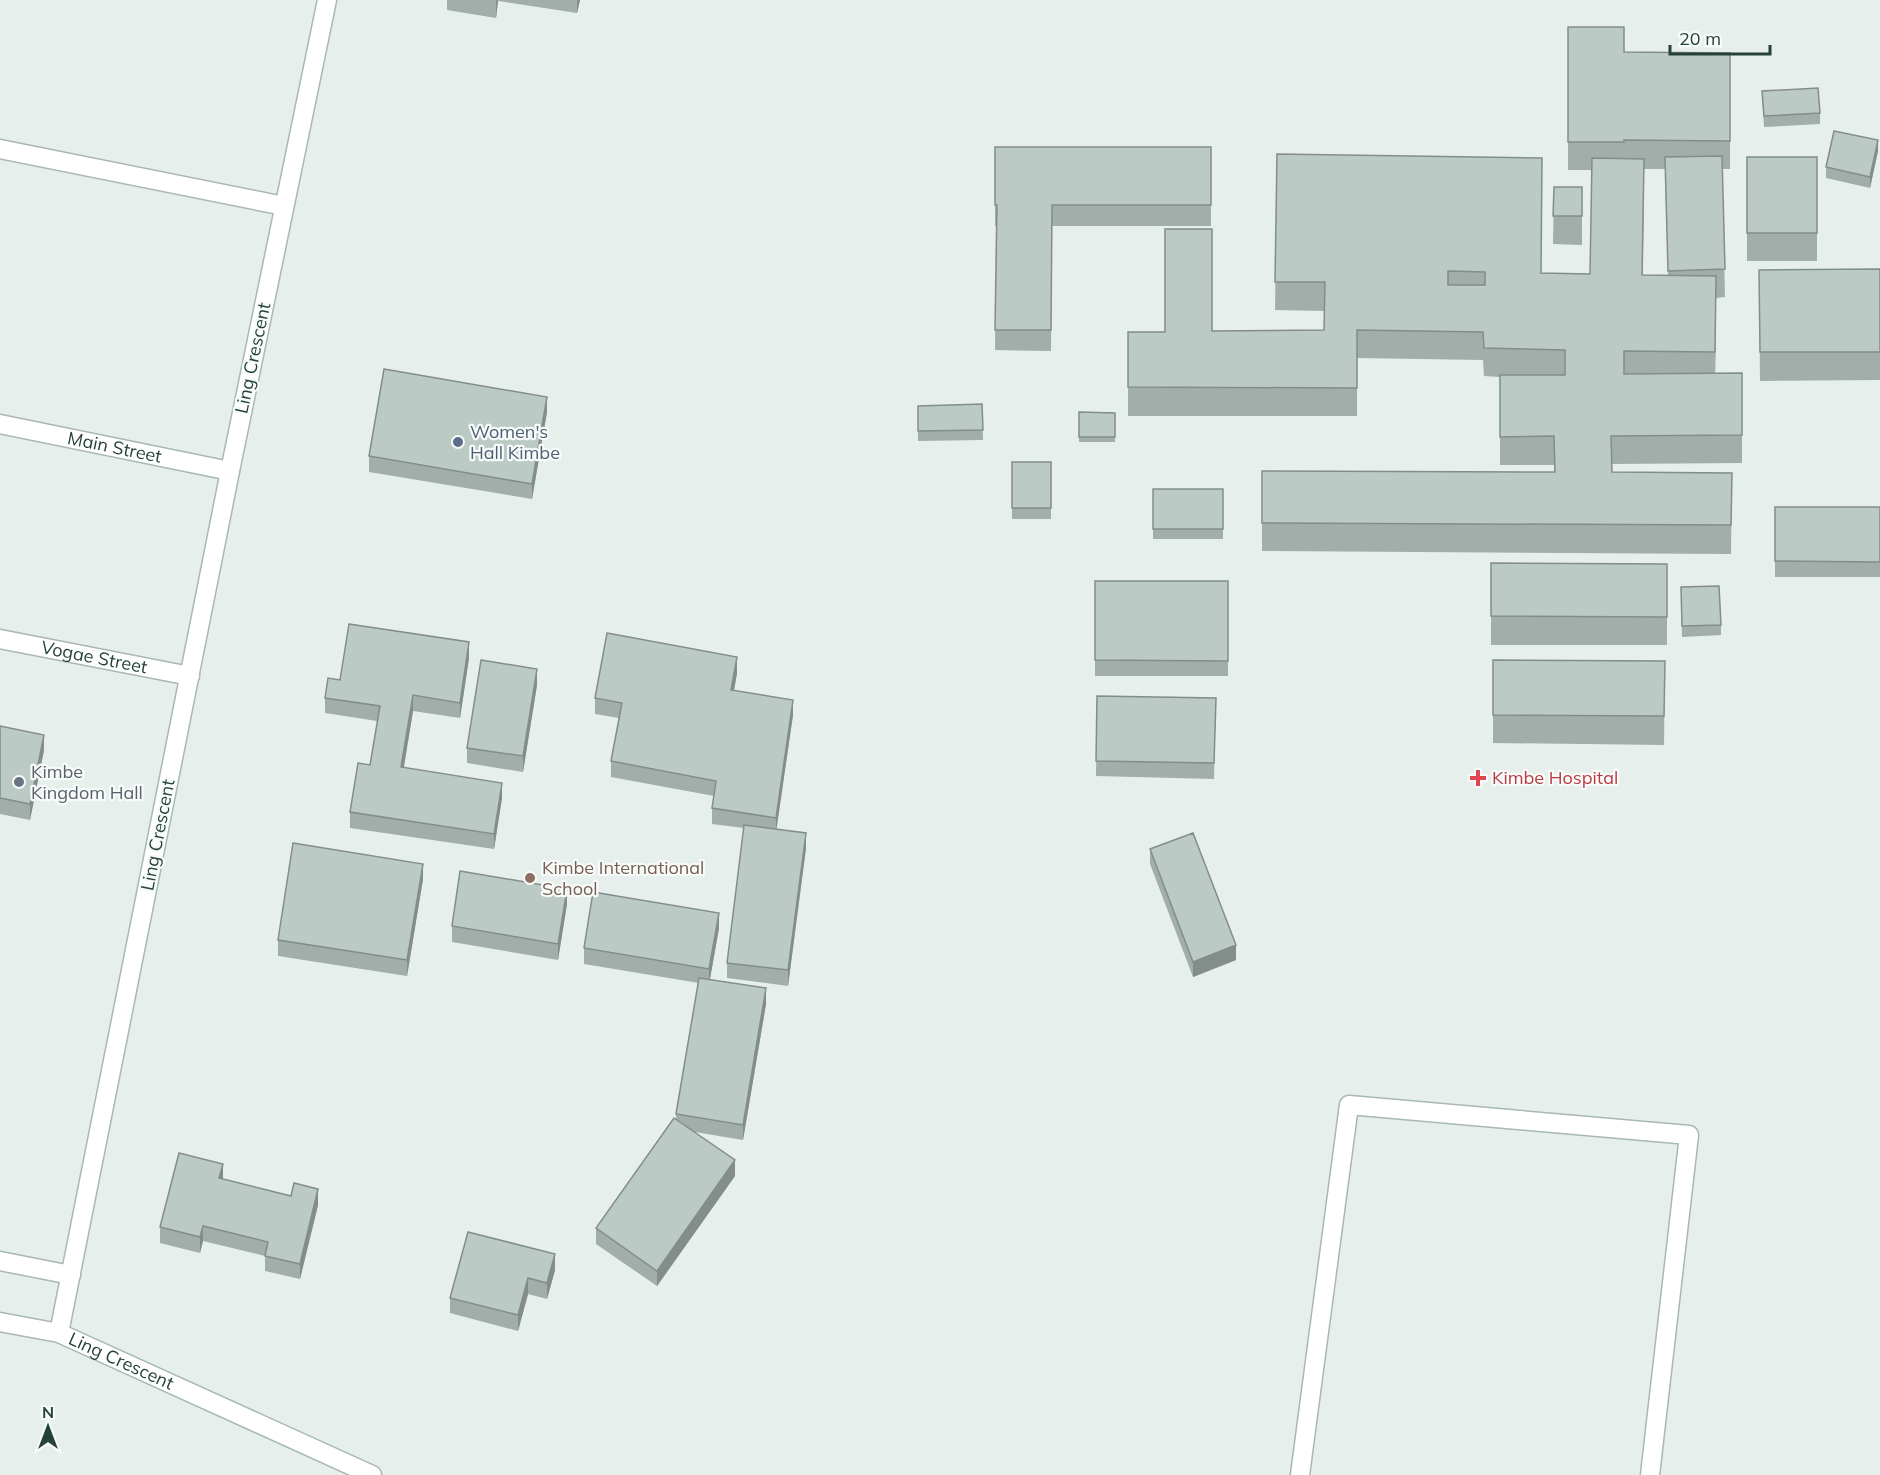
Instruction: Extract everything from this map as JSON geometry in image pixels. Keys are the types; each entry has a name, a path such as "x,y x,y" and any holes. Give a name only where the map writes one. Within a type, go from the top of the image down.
{"street":[{"name":"Ling Crescent","path":"327,0 230,471 60,1333 372,1475"},
{"path":"0,149 284,206"},
{"name":"Main Street","path":"0,424 230,471"},
{"name":"Vogae Street","path":"0,639 190,676"},
{"path":"1300,1475 1349,1105 1689,1136 1650,1475"},
{"path":"0,1261 71,1275"},
{"path":"0,1322 60,1333"}],"building":[{"path":"1568,27 1624,27 1624,52 1730,53 1730,141 1568,142"},
{"path":"1818,88 1820,113 1764,116 1762,91"},
{"path":"1834,131 1878,140 1870,177 1826,167"},
{"path":"995,147 1211,147 1211,205 1052,205 1051,330 995,330 997,205 995,205"},
{"path":"1277,154 1542,158 1541,273 1590,274 1592,158 1644,159 1642,275 1716,276 1715,352 1624,351 1624,374 1742,373 1742,435 1611,436 1612,472 1732,473 1731,525 1262,523 1262,471 1555,472 1554,436 1500,437 1500,375 1565,375 1565,350 1484,348 1483,332 1357,330 1357,388 1128,387 1128,332 1165,332 1165,229 1212,229 1212,331 1324,330 1325,282 1275,282","holes":["1448,271 1485,272 1485,285 1448,285"]},
{"path":"1722,156 1725,269 1668,271 1665,157"},
{"path":"1747,157 1817,157 1817,233 1747,233"},
{"path":"1554,187 1582,187 1582,216 1553,216"},
{"path":"1880,269 1880,352 1760,352 1759,270"},
{"name":"Women's Hall Kimbe","path":"384,369 547,397 532,484 369,456"},
{"path":"982,404 983,430 918,431 918,406"},
{"path":"1079,412 1115,413 1115,437 1079,437"},
{"path":"1012,462 1051,462 1051,508 1012,508"},
{"path":"1153,489 1223,489 1223,529 1153,529"},
{"path":"1775,507 1880,507 1880,562 1775,561"},
{"path":"1491,563 1667,564 1667,617 1491,616"},
{"path":"1095,581 1228,581 1228,661 1095,660"},
{"path":"1719,586 1721,625 1682,626 1681,587"},
{"path":"349,624 469,642 460,703 413,695 401,767 502,783 494,834 350,812 358,763 370,765 380,706 325,698 328,678 340,680"},
{"path":"607,633 737,657 731,690 793,700 776,818 712,808 716,781 611,761 622,703 595,698"},
{"path":"481,660 537,669 523,756 467,748"},
{"path":"1493,660 1665,661 1664,716 1493,715"},
{"path":"1097,696 1216,698 1214,763 1096,761"},
{"name":"Kimbe Kingdom Hall","path":"0,726 44,735 30,804 0,798"},
{"path":"744,825 806,833 788,970 727,963"},
{"path":"1193,833 1236,945 1193,962 1150,849"},
{"path":"293,843 423,864 407,960 278,940"},
{"path":"460,871 567,889 558,944 452,926"},
{"path":"593,892 719,913 709,969 584,948"},
{"path":"699,978 766,988 743,1125 676,1114"},
{"path":"674,1118 735,1160 657,1271 596,1228"},
{"path":"179,1153 223,1164 219,1178 291,1196 294,1183 318,1189 300,1264 265,1256 268,1242 203,1226 200,1237 160,1227"},
{"path":"468,1232 555,1254 547,1283 528,1278 518,1315 450,1298"}],"place":[{"name":"Women's Hall Kimbe","path":"458,442"},
{"name":"Kimbe Hospital","path":"1478,778"},
{"name":"Kimbe Kingdom Hall","path":"19,782"},
{"name":"Kimbe International School","path":"530,878"}]}
